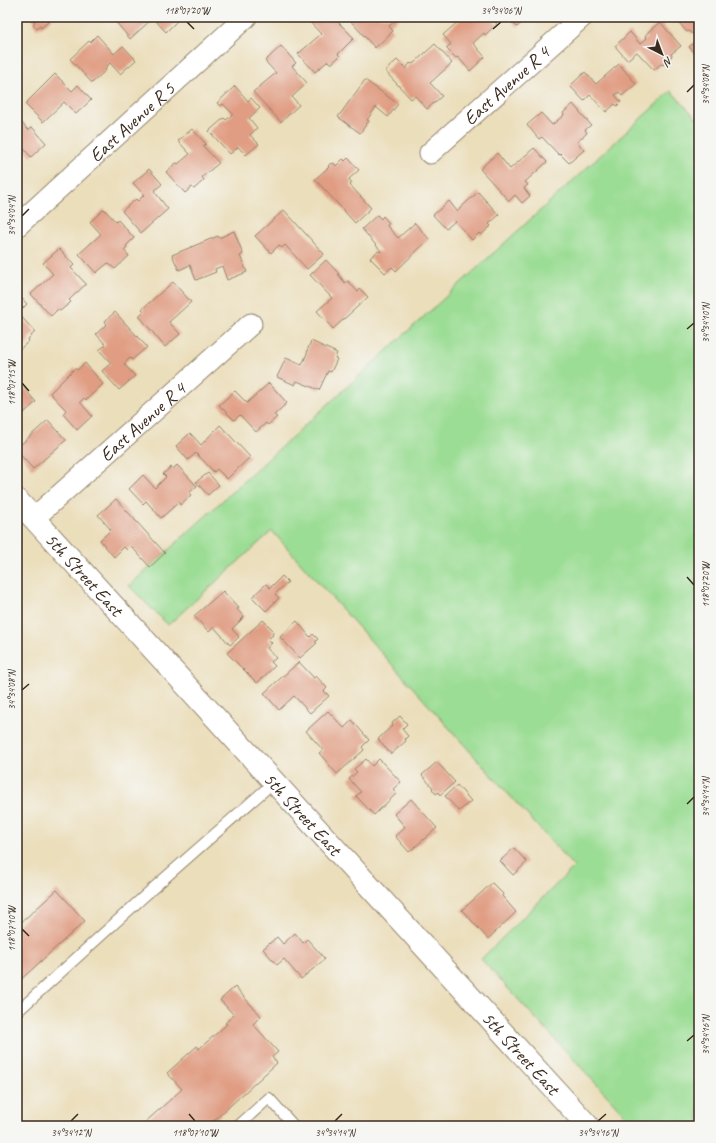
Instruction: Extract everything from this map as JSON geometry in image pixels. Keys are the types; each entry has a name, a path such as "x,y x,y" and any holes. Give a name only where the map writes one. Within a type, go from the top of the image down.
{"street":[{"name":"East Avenue R 5","path":"17,226 246,17"},
{"name":"East Avenue R 4","path":"430,153 582,17"},
{"name":"East Avenue R 4","path":"34,518 251,324"},
{"name":"5th Street East","path":"17,500 588,1126"}],"lane":[{"path":"17,1012 150,891 274,782"},
{"path":"238,1126 269,1098 294,1126"}],"green space":[{"path":"671,91 699,121 699,1126 635,1126 481,959 574,867 272,531 168,625 129,586"}],"building":[{"path":"31,17 54,17 41,28 40,26 37,29 33,24 35,22"},
{"path":"121,17 181,17 166,32 153,18 130,39 116,22"},
{"path":"314,17 333,17 354,38 338,54 340,56 331,64 328,61 315,72 298,54 321,34 309,21"},
{"path":"347,17 400,17 389,26 393,31 375,48"},
{"path":"490,17 497,24 473,43 485,57 470,71 458,57 456,58 446,48 451,44 443,35 460,20 458,18"},
{"path":"508,17 528,17 517,27"},
{"path":"674,17 699,17 699,28 692,34 689,31 687,32"},
{"path":"660,22 681,46 671,54 672,56 663,65 661,64 654,70 637,52 627,60 615,46 630,32 640,44 647,38 645,36 649,31"},
{"path":"97,35 114,54 123,46 136,60 120,74 110,63 105,68 106,70 92,83 70,59"},
{"path":"699,38 699,58 689,47"},
{"path":"435,44 452,63 430,83 442,96 427,109 415,96 411,99 385,71 397,60 406,69 410,63 414,63"},
{"path":"281,46 296,63 292,66 307,83 292,97 299,105 281,122 253,92 276,73 265,61"},
{"path":"619,64 636,84 622,96 619,92 615,95 621,102 617,106 615,104 606,112 590,95 584,101 570,86 585,72 596,84"},
{"path":"55,74 72,91 78,85 91,100 76,114 64,102 43,122 25,104"},
{"path":"365,80 398,104 388,117 376,107 367,120 369,121 360,133 338,117"},
{"path":"235,86 248,101 251,98 260,108 249,118 257,128 250,135 259,144 246,155 238,147 230,154 209,131 224,118 226,120 233,114 223,104 220,106 217,103"},
{"path":"573,104 591,125 585,130 587,133 577,142 584,150 569,163 542,137 539,139 527,125 541,113 552,125 564,115 563,113"},
{"path":"17,117 28,130 32,127 46,143 31,157 19,143 17,145"},
{"path":"192,129 206,144 203,146 219,163 202,177 204,180 194,189 192,187 185,193 166,172 190,154 178,141"},
{"path":"534,148 547,162 525,182 528,185 524,188 530,196 522,203 515,195 509,201 480,169 497,153 510,169"},
{"path":"348,158 359,170 349,179 352,183 350,185 371,208 355,223 315,179 329,167 328,166 331,163 334,163 336,166 343,159 345,161"},
{"path":"149,169 162,184 154,191 168,209 141,233 122,211 136,199 138,201 144,195 133,183"},
{"path":"478,192 499,215 489,224 491,226 481,235 479,233 472,240 455,221 446,229 433,215 449,201 457,211"},
{"path":"104,209 116,222 118,220 134,238 124,250 129,256 115,269 108,263 96,273 79,254 101,234 90,222"},
{"path":"284,210 324,254 307,269 285,245 282,248 279,245 271,253 255,236"},
{"path":"377,215 381,219 383,216 389,223 387,226 398,238 415,223 429,239 396,271 392,267 385,273 370,258 378,251 381,251 362,229"},
{"path":"234,231 243,254 240,256 247,272 227,280 222,266 215,269 216,272 196,280 190,265 179,270 172,255"},
{"path":"59,249 74,265 71,268 86,284 69,300 71,302 60,311 58,309 51,316 31,294 53,274 43,263"},
{"path":"326,260 345,283 348,281 358,292 360,289 368,297 333,329 317,311 332,298 310,275"},
{"path":"173,282 191,302 169,322 180,334 165,347 139,316 144,311 142,309"},
{"path":"17,293 27,304 18,313 35,332 28,339 29,341 19,350 17,348"},
{"path":"115,312 147,347 132,360 130,358 124,364 135,376 119,390 102,371 111,363 99,350 106,345 96,334 107,324 105,321"},
{"path":"311,341 337,353 335,358 337,359 331,372 328,371 319,390 297,381 295,385 277,377 286,358 302,365"},
{"path":"85,363 103,384 86,400 84,398 80,402 92,416 77,430 63,414 66,410 50,393 75,368 77,370"},
{"path":"269,383 287,403 274,415 277,417 268,425 266,423 256,432 240,415 234,420 219,405 235,391 247,403"},
{"path":"23,387 36,402 17,419 17,392"},
{"path":"48,420 66,440 33,469 17,451 17,448"},
{"path":"220,425 250,457 227,479 217,469 214,472 196,453 188,460 176,446 190,433 201,445"},
{"path":"177,465 197,486 189,493 191,495 180,505 179,502 161,518 146,501 143,504 129,489 143,475 155,488 166,477 163,474 171,467 173,469"},
{"path":"208,473 219,485 208,495 196,482"},
{"path":"116,499 165,553 150,567 131,546 127,550 124,547 114,557 100,540 111,530 98,515"},
{"path":"282,576 288,582 275,594 279,598 266,611 252,597 266,584 270,588"},
{"path":"223,591 239,608 237,609 244,617 232,629 239,637 230,645 214,627 209,632 194,616"},
{"path":"263,620 274,631 272,634 273,635 268,639 272,643 267,648 276,658 271,662 275,666 257,683 227,653"},
{"path":"297,621 310,637 313,634 318,639 315,642 317,643 300,658 280,637"},
{"path":"299,662 314,678 316,676 327,688 324,691 329,696 310,713 294,696 279,710 264,693"},
{"path":"328,711 344,728 352,720 369,740 362,747 364,750 337,774 319,753 323,750 306,731"},
{"path":"400,716 407,724 402,729 408,736 405,739 406,741 391,754 378,739"},
{"path":"366,759 372,766 379,759 401,782 393,789 397,793 374,815 356,796 361,792 349,779 357,772 354,769"},
{"path":"437,762 455,782 440,795 438,792 436,794 422,775"},
{"path":"457,785 471,801 459,811 445,796"},
{"path":"411,799 437,828 409,852 395,836 405,827 394,814"},
{"path":"514,848 527,862 513,875 500,861"},
{"path":"492,883 503,894 502,896 516,912 488,939 462,910"},
{"path":"57,890 85,921 17,983 17,926"},
{"path":"295,933 303,943 307,939 325,959 301,979 284,959 277,965 263,949 277,937 283,944"},
{"path":"235,987 261,1016 253,1024 278,1052 272,1057 277,1063 208,1126 141,1126 182,1089 167,1073 197,1046 199,1049 227,1024 225,1023 234,1015 220,1000"}]}
